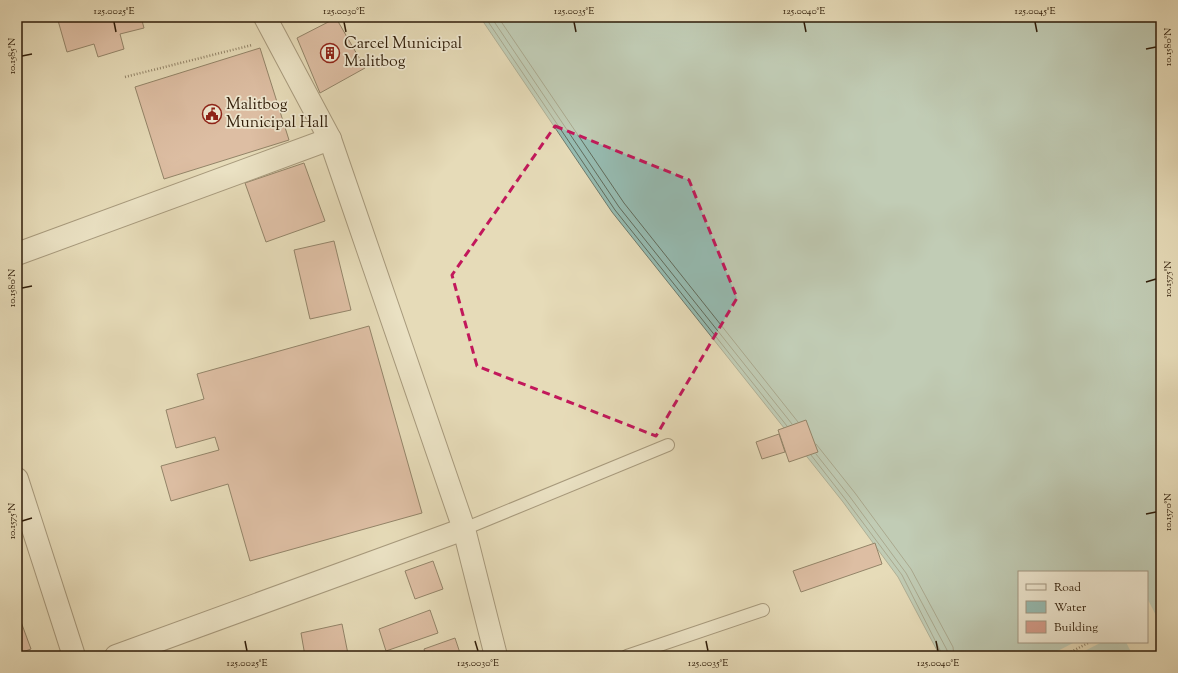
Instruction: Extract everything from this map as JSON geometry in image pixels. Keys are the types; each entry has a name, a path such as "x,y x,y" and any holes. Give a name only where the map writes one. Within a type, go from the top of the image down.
{"street":[{"path":"266,17 330,138 464,529 496,656"},
{"path":"17,254 330,138"},
{"path":"17,479 74,656"},
{"path":"116,656 464,529"}],"lane":[{"path":"464,529 668,445"},
{"path":"627,656 763,610"}],"path":[{"path":"125,77 277,38"},
{"path":"1063,656 1088,643"}],"highlighted area":[{"path":"555,126 689,180 737,298 656,436 477,366 452,275"}],"water":[{"path":"480,17 1161,17 1161,656 940,656 898,577 843,502 612,212"}],"pier":[{"path":"1148,600 1161,625 1161,656 1133,656 1126,643 1148,643"},
{"path":"1073,643 1100,643 1075,656 1048,656"}],"building":[{"path":"57,17 141,17 144,28 120,34 124,49 98,57 94,44 67,52"},
{"name":"Carcel Municipal Malitbog","path":"336,18 365,68 320,93 297,38"},
{"name":"Malitbog Municipal Hall","path":"260,48 289,140 164,179 135,87"},
{"path":"304,163 325,221 266,242 245,183"},
{"path":"334,241 351,310 310,319 294,250"},
{"path":"369,326 422,513 250,561 228,484 171,501 161,466 219,450 215,437 176,448 166,410 204,399 197,374"},
{"path":"806,420 818,452 789,462 778,430"},
{"path":"779,434 785,452 762,459 756,442"},
{"path":"875,543 882,564 801,592 793,571"},
{"path":"433,561 443,589 415,599 405,571"},
{"path":"430,610 438,633 386,651 379,629"},
{"path":"17,611 31,649 17,654"},
{"path":"342,624 348,654 340,656 305,656 301,633"},
{"path":"455,638 461,656 426,656 424,649"}],"place":[{"name":"Carcel Municipal Malitbog","path":"330,53"},
{"name":"Malitbog Municipal Hall","path":"212,114"}]}
